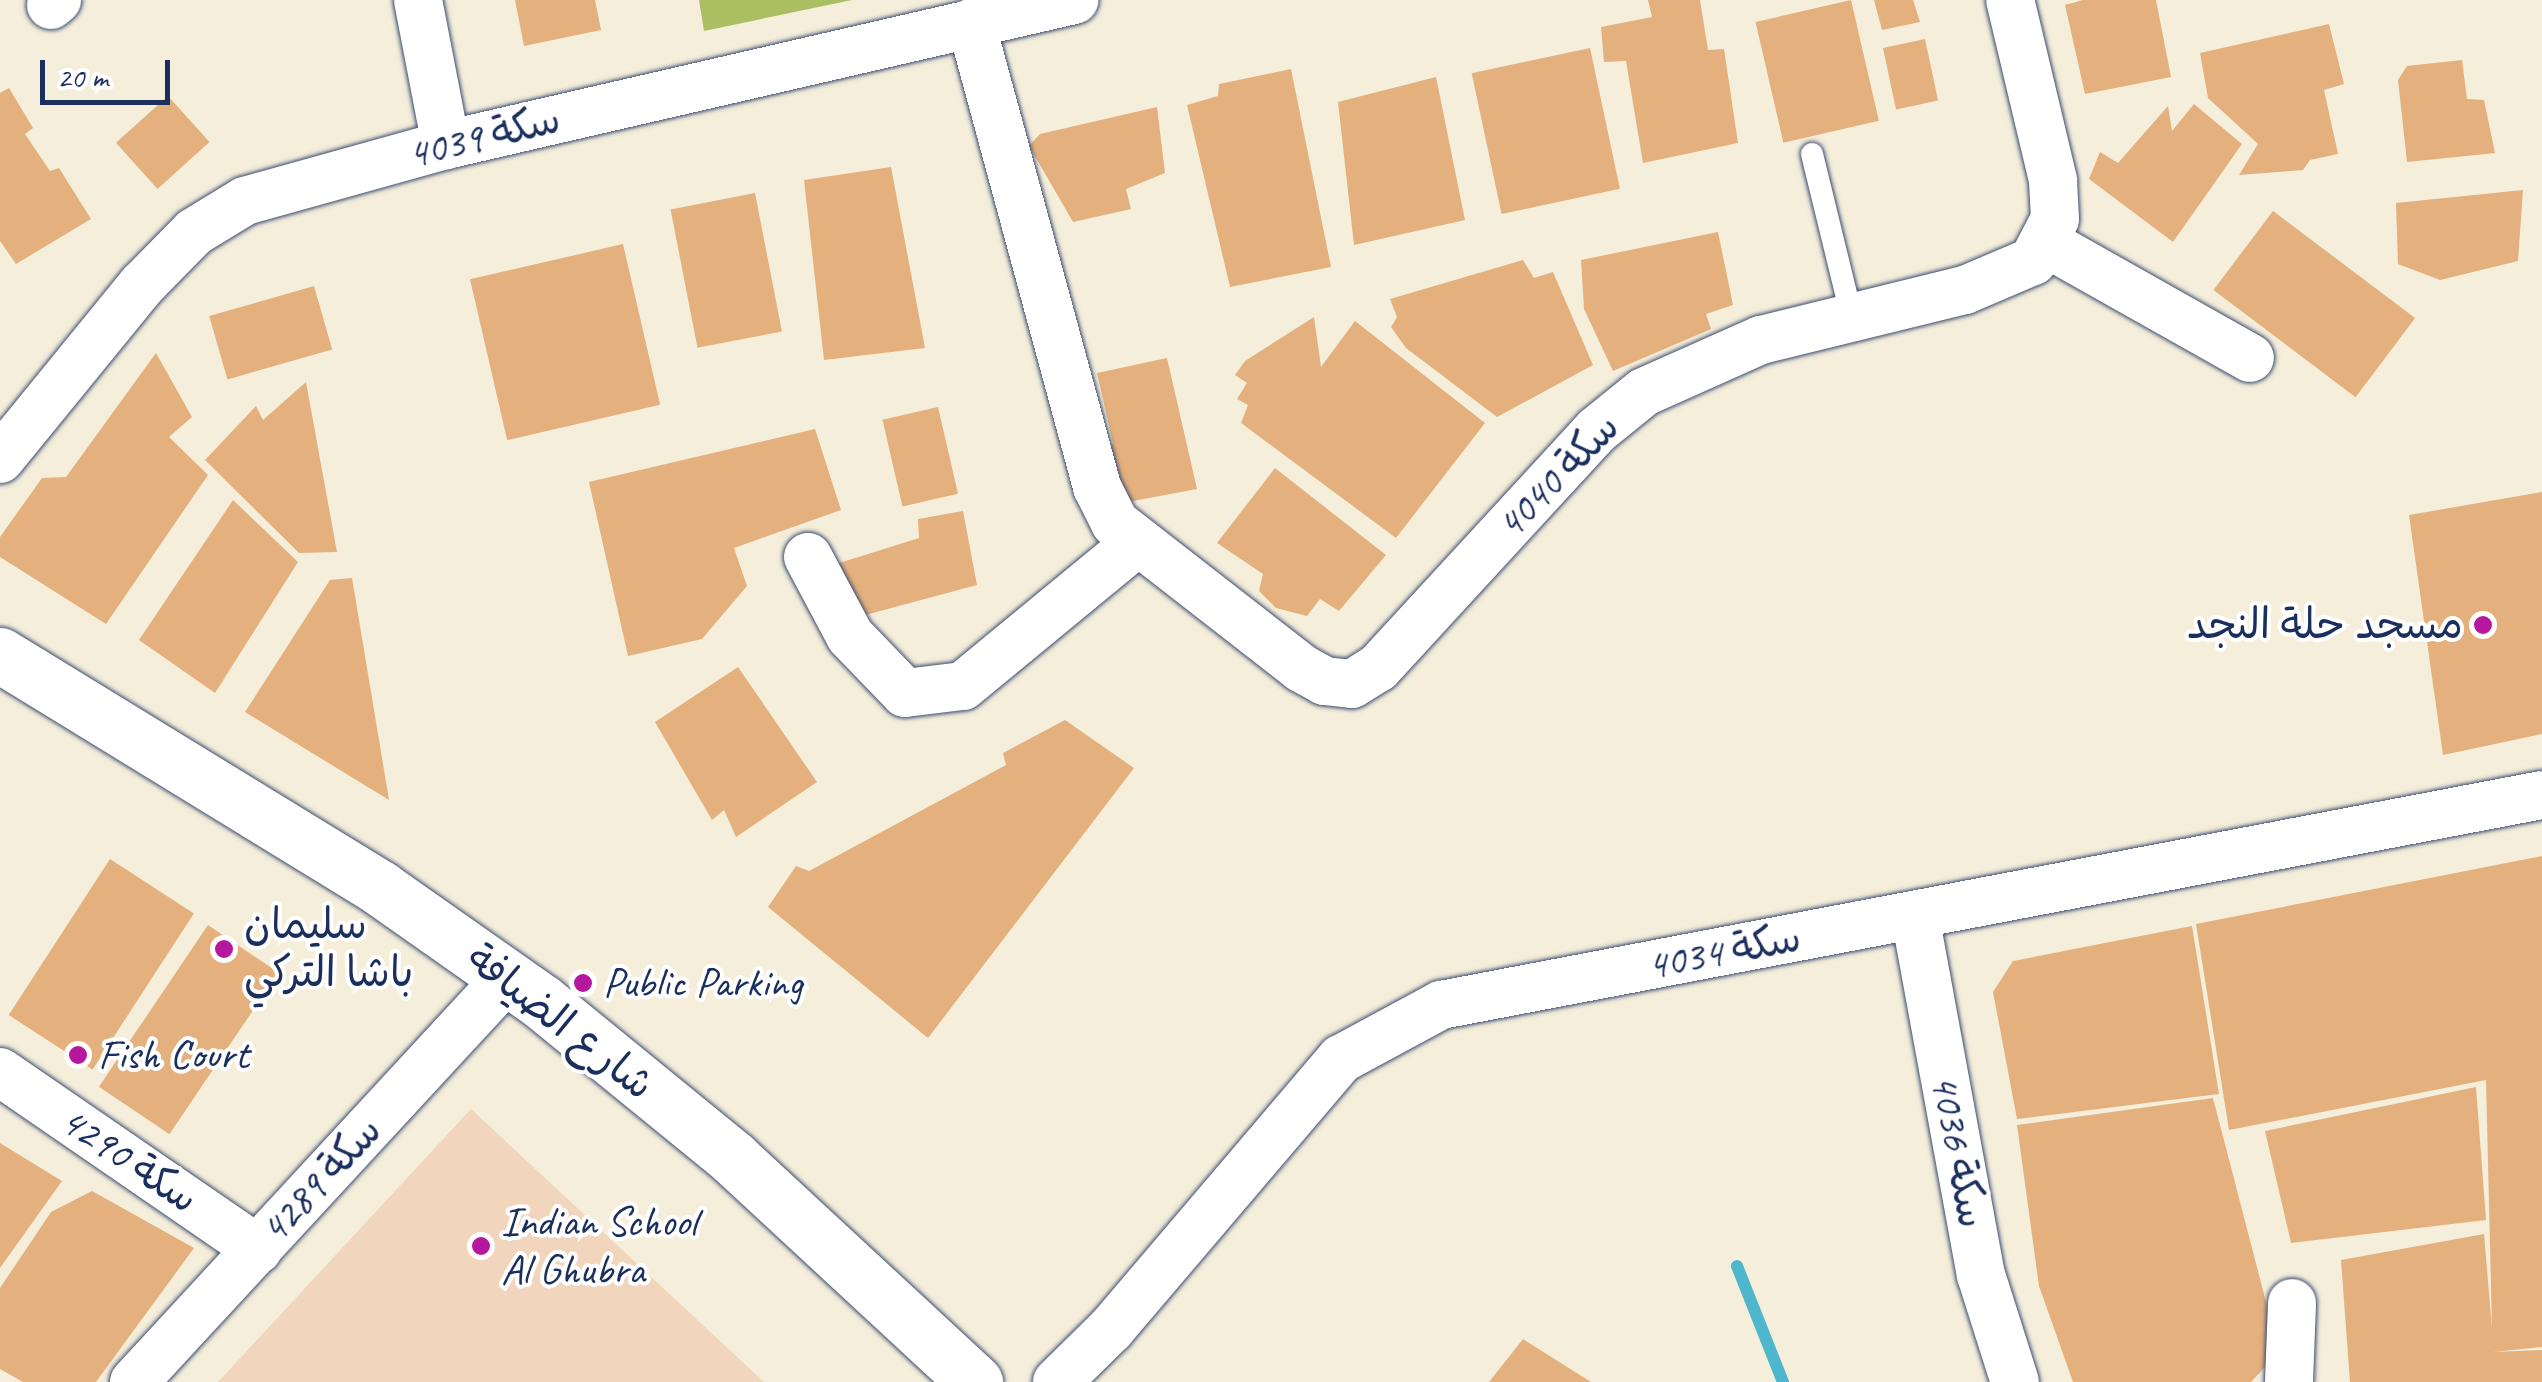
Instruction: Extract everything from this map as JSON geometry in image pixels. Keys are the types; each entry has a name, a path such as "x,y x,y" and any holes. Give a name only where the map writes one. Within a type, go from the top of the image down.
{"street":[{"path":"418,0 446,145"},
{"name":"سكة 4039","path":"0,458 194,232 245,201 446,145 1074,0"},
{"path":"2010,0 2053,180 2055,219 2046,243 2250,358"},
{"name":"سكة 4040","path":"970,23 1097,487 1115,523 1135,544 1324,681 1352,684 1378,668 1597,430 1644,392 1762,340 2018,272 2046,243"},
{"path":"808,557 850,636 905,693 963,686 1135,544"},
{"name":"شارع الضيافة","path":"0,655 380,888 507,978 733,1158 975,1382"},
{"name":"سكة 4034","path":"1057,1382 1111,1329 1341,1059 1384,1031 1440,1005 2542,795"},
{"name":"سكة 4036","path":"1915,916 1982,1275 2015,1382"},
{"name":"سكة 4289","path":"134,1382 507,978"},
{"name":"سكة 4290","path":"0,1072 258,1248"},
{"path":"2289,1382 2292,1303"}],"lane":[{"path":"1812,154 1852,318"}],"shaded area":[{"name":"Indian School Al Ghubra","path":"471,1109 764,1382 218,1382"}],"green space":[{"path":"699,0 852,0 704,31"}],"building":[{"path":"515,0 595,0 601,30 524,46"},
{"path":"1648,0 1700,0 1708,50 1724,49 1738,143 1643,163 1626,61 1604,62 1601,27 1652,17"},
{"path":"1851,0 1879,121 1783,143 1756,22"},
{"path":"1874,0 1913,0 1920,22 1882,30"},
{"path":"2083,0 2156,0 2171,77 2085,94 2065,5"},
{"path":"2329,24 2344,84 2324,90 2338,154 2310,160 2303,170 2239,175 2258,144 2208,98 2200,53"},
{"path":"1925,39 1938,101 1896,110 1883,48"},
{"path":"1590,48 1620,189 1502,214 1472,73"},
{"path":"2462,60 2467,99 2484,100 2495,153 2407,162 2398,80 2407,66"},
{"path":"1291,69 1331,267 1230,287 1187,105 1218,96 1219,84"},
{"path":"1436,77 1465,220 1354,245 1338,102"},
{"path":"9,88 33,128 25,134 50,171 59,168 91,219 16,264 0,241 0,93"},
{"path":"168,96 209,142 157,189 116,143"},
{"path":"2194,104 2242,144 2173,242 2089,179 2100,152 2118,163 2168,106 2172,131"},
{"path":"1157,107 1165,173 1126,189 1131,209 1073,222 1029,146 1040,134"},
{"path":"891,167 925,348 824,360 804,180"},
{"path":"2523,190 2518,261 2440,280 2398,264 2396,203"},
{"path":"755,193 782,331 697,348 671,209"},
{"path":"2273,211 2415,318 2356,397 2213,290"},
{"path":"1718,232 1733,305 1706,314 1711,329 1613,371 1584,309 1581,260"},
{"path":"623,244 660,405 507,440 470,279"},
{"path":"1523,260 1534,278 1553,272 1593,365 1497,417 1406,348 1391,327 1397,317 1390,299"},
{"path":"314,286 332,349 227,379 209,316"},
{"path":"1314,317 1321,367 1355,321 1485,423 1396,538 1241,423 1248,405 1237,399 1247,383 1235,375 1245,361"},
{"path":"156,353 192,417 169,437 208,475 106,624 0,557 0,537 42,478 66,477"},
{"path":"1167,358 1197,489 1117,504 1101,459 1113,443 1097,373"},
{"path":"306,382 337,552 299,553 205,460 256,406 263,420"},
{"path":"938,407 958,494 902,507 882,420"},
{"path":"815,429 841,510 734,548 747,586 702,639 628,656 589,482"},
{"path":"1275,468 1386,555 1339,611 1320,599 1307,616 1276,608 1259,591 1263,574 1217,543"},
{"name":"مسجد حلة النجد","path":"2542,492 2542,734 2443,755 2409,515"},
{"path":"233,500 298,562 215,693 139,640"},
{"path":"963,511 977,585 854,618 836,564 919,538 918,519"},
{"path":"352,578 389,800 245,712 330,580"},
{"path":"738,667 817,782 736,837 724,810 712,820 655,722"},
{"path":"1065,720 1134,768 928,1038 768,907 796,866 809,871 1006,765 1003,753"},
{"path":"2542,856 2542,1347 2493,1352 2542,1350 2542,1382 2350,1382 2341,1260 2484,1234 2492,1328 2486,1080 2229,1130 2196,924"},
{"path":"110,859 194,913 93,1069 9,1015"},
{"path":"208,925 278,973 169,1134 99,1087"},
{"path":"2192,926 2219,1094 2017,1119 1993,992 2013,961"},
{"path":"2476,1087 2486,1220 2291,1243 2265,1131"},
{"path":"2213,1098 2279,1352 2251,1382 2073,1382 2039,1286 2017,1125"},
{"path":"0,1143 62,1181 0,1268"},
{"path":"92,1191 194,1248 96,1382 23,1382 0,1369 0,1288 51,1212"},
{"path":"1523,1339 1591,1382 1489,1382"}],"waterway":[{"path":"1737,1266 1783,1382"}],"place":[{"name":"مسجد حلة النجد","path":"2483,625"},
{"name":"سليمان باشا التركي","path":"224,949"},
{"name":"Public Parking","path":"583,983"},
{"name":"Fish Court","path":"78,1055"},
{"name":"Indian School Al Ghubra","path":"481,1246"}]}
